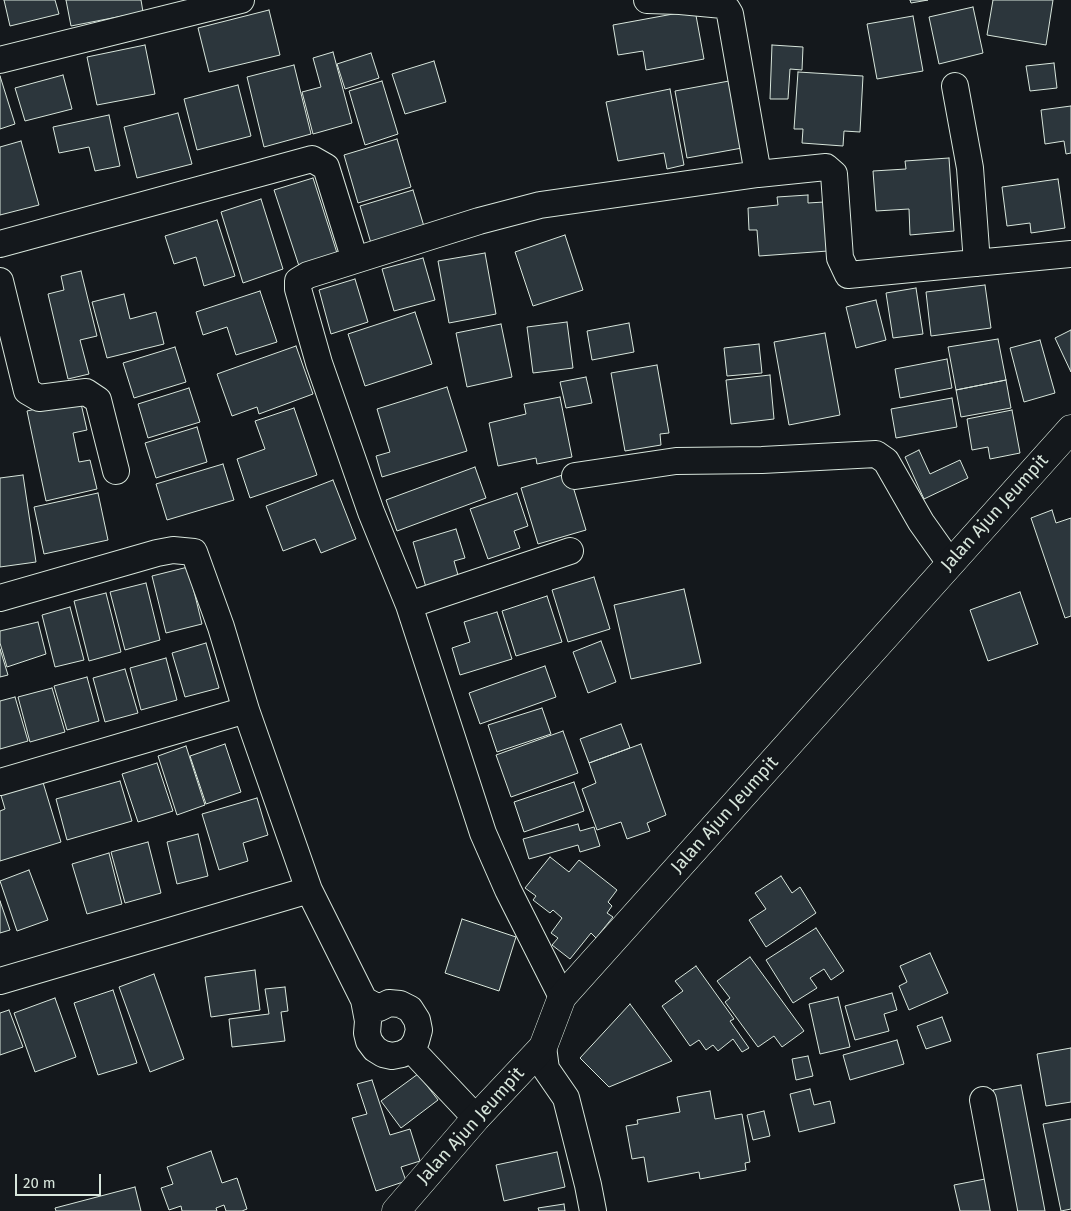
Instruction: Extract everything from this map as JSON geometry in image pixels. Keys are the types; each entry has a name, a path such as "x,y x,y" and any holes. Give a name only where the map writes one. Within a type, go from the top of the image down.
{"street":[{"path":"0,60 241,0"},
{"path":"647,0 723,5 730,14 758,174"},
{"path":"955,86 970,168 977,263"},
{"path":"0,244 312,159 326,168 355,260"},
{"path":"562,997 504,882 483,833 409,605 371,512 319,363 298,289 298,281 308,275 479,221 540,205 758,174 826,167 834,174 840,258 848,275 1071,254"},
{"path":"0,281 27,391 39,398 86,392 98,400 116,471"},
{"name":"Jalan Ajun Jeumpit","path":"396,1211 476,1118 544,1058 562,997 1071,429"},
{"path":"575,476 676,461 762,460 876,454 886,461 921,522 950,563"},
{"path":"0,598 158,553 173,550 194,552 246,710 309,890 364,1000 369,1042 383,1054 392,1056 402,1054 411,1049 419,1030 417,1020 410,1009 400,1004 389,1003 379,1008 364,1000"},
{"path":"409,605 570,551"},
{"path":"0,782 246,710"},
{"path":"0,981 309,890"},
{"path":"411,1049 476,1118"},
{"path":"544,1058 566,1098 593,1211"},
{"path":"983,1100 1004,1211"}],"building":[{"path":"4,0 55,0 59,14 10,26"},
{"path":"66,0 141,0 143,12 71,26"},
{"path":"910,0 928,0 911,3"},
{"path":"993,0 1053,0 1046,45 987,35"},
{"path":"973,7 983,53 939,64 929,17"},
{"path":"269,10 280,55 209,72 198,28"},
{"path":"695,10 704,59 646,70 643,51 618,55 613,25"},
{"path":"913,16 923,71 877,79 867,24"},
{"path":"145,45 155,94 97,105 87,57"},
{"path":"772,45 803,47 802,70 790,69 788,99 770,99"},
{"path":"333,52 352,123 313,134 302,92 321,87 313,58"},
{"path":"371,53 379,78 345,89 337,64"},
{"path":"434,61 446,102 405,114 392,74"},
{"path":"1054,63 1057,88 1030,91 1026,66"},
{"path":"294,65 311,134 264,147 247,77"},
{"path":"798,72 863,76 860,132 844,131 843,146 802,143 803,129 794,129"},
{"path":"63,75 72,109 25,121 15,88"},
{"path":"0,76 15,124 0,129"},
{"path":"382,81 398,134 365,145 349,91"},
{"path":"729,81 742,148 687,158 675,91"},
{"path":"238,85 251,136 197,150 184,99"},
{"path":"670,89 684,165 667,169 664,153 618,161 606,102"},
{"path":"1071,106 1071,153 1066,154 1064,141 1045,144 1041,110"},
{"path":"178,113 192,164 137,178 124,127"},
{"path":"109,115 120,166 95,171 89,147 59,153 53,127"},
{"path":"397,139 411,187 358,203 344,155"},
{"path":"21,141 39,205 0,215 0,147"},
{"path":"949,158 954,231 910,235 909,209 876,211 873,171 906,169 905,161"},
{"path":"313,178 337,253 299,266 274,190"},
{"path":"1058,179 1065,228 1031,233 1030,223 1007,226 1002,187"},
{"path":"413,190 426,233 373,250 360,206"},
{"path":"808,195 808,203 824,202 828,251 759,256 757,230 749,230 748,208 778,205 777,197"},
{"path":"261,199 283,269 243,283 221,212"},
{"path":"217,220 235,276 204,286 196,257 174,264 165,236"},
{"path":"565,235 583,290 533,306 515,252"},
{"path":"485,253 496,314 449,323 438,261"},
{"path":"423,258 435,300 394,311 382,269"},
{"path":"81,271 97,336 80,340 89,374 68,379 48,294 64,290 61,276"},
{"path":"355,279 368,322 331,334 319,290"},
{"path":"985,285 991,328 931,336 926,292"},
{"path":"916,288 923,334 893,338 886,293"},
{"path":"260,291 277,342 236,355 227,327 203,335 196,312"},
{"path":"124,294 130,319 156,312 164,344 107,358 92,302"},
{"path":"876,300 886,340 856,348 846,307"},
{"path":"415,312 432,364 365,386 348,334"},
{"path":"567,322 573,368 533,373 527,327"},
{"path":"629,323 634,352 592,360 587,331"},
{"path":"501,324 512,377 467,387 456,333"},
{"path":"1071,330 1071,372 1055,338"},
{"path":"825,333 840,415 789,425 774,342"},
{"path":"998,339 1006,380 956,390 948,347"},
{"path":"1040,340 1055,393 1024,402 1010,348"},
{"path":"759,344 762,373 727,376 724,348"},
{"path":"296,346 313,394 259,414 257,407 232,416 217,374"},
{"path":"175,347 186,382 134,398 123,363"},
{"path":"947,359 952,388 900,398 895,369"},
{"path":"657,365 669,433 660,434 661,445 625,451 611,373"},
{"path":"770,375 774,419 731,424 726,380"},
{"path":"586,377 592,403 566,408 560,382"},
{"path":"1006,380 1011,408 961,417 956,390"},
{"path":"447,387 467,451 382,477 376,456 390,452 377,409"},
{"path":"189,388 200,422 148,438 138,404"},
{"path":"560,397 572,457 537,464 536,458 498,466 489,423 526,414 524,404"},
{"path":"952,398 957,427 896,438 891,409"},
{"path":"80,399 87,430 73,433 79,462 90,460 97,489 46,501 27,411"},
{"path":"294,408 317,475 250,498 237,459 265,449 255,421"},
{"path":"1012,410 1020,453 990,459 988,447 972,450 967,419"},
{"path":"197,427 207,462 156,478 145,443"},
{"path":"919,450 930,474 960,460 968,478 924,499 905,457"},
{"path":"223,464 234,500 167,520 156,484"},
{"path":"475,467 486,498 397,531 386,500"},
{"path":"569,473 586,530 538,544 521,488"},
{"path":"23,475 36,562 0,567 0,478"},
{"path":"333,480 356,539 321,553 315,539 283,551 266,506"},
{"path":"98,493 108,540 44,554 34,507"},
{"path":"517,493 528,526 514,531 520,548 488,559 470,509"},
{"path":"1052,510 1056,523 1071,518 1071,616 1065,618 1031,518"},
{"path":"456,529 465,558 454,561 460,582 427,591 413,542"},
{"path":"188,567 202,624 166,633 152,576"},
{"path":"594,577 610,629 568,642 552,590"},
{"path":"146,583 160,640 125,650 110,592"},
{"path":"684,589 701,663 631,679 614,605"},
{"path":"1020,592 1038,644 988,661 970,610"},
{"path":"106,593 121,652 89,661 74,601"},
{"path":"547,596 562,642 516,656 502,611"},
{"path":"70,607 84,660 55,667 42,615"},
{"path":"497,612 512,659 460,675 452,648 470,642 464,622"},
{"path":"38,622 46,654 7,667 0,643 0,631"},
{"path":"601,641 616,682 588,693 573,652"},
{"path":"206,643 219,688 185,697 172,653"},
{"path":"0,649 8,675 0,677"},
{"path":"166,658 177,700 141,710 130,668"},
{"path":"545,666 556,697 480,724 469,693"},
{"path":"125,669 138,713 105,722 93,678"},
{"path":"87,677 99,721 67,730 54,686"},
{"path":"52,688 65,732 30,742 18,697"},
{"path":"15,697 28,741 0,749 0,701"},
{"path":"542,708 551,734 497,752 488,725"},
{"path":"621,724 630,748 589,763 580,739"},
{"path":"563,731 578,773 511,797 496,755"},
{"path":"225,744 241,792 206,804 190,756"},
{"path":"641,744 666,815 647,823 650,831 627,839 621,822 597,830 582,789 596,783 589,763"},
{"path":"186,746 205,805 177,815 158,756"},
{"path":"157,763 173,811 138,822 122,774"},
{"path":"42,779 61,842 0,861 0,811 5,809 0,792"},
{"path":"120,781 132,821 67,840 56,799"},
{"path":"574,782 584,811 524,832 514,802"},
{"path":"257,798 268,835 243,843 248,861 219,870 202,814"},
{"path":"578,824 580,831 594,827 600,846 580,852 578,845 529,859 523,839"},
{"path":"198,834 208,876 177,884 167,842"},
{"path":"148,842 161,893 125,903 111,852"},
{"path":"109,853 122,904 87,914 72,864"},
{"path":"550,857 569,872 579,860 617,890 608,902 612,906 607,913 613,917 596,938 591,933 570,959 552,945 558,938 551,933 562,918 553,910 550,913 533,900 536,896 525,888"},
{"path":"29,870 48,920 17,931 0,881"},
{"path":"781,876 792,893 800,887 816,913 766,947 749,920 766,909 755,893"},
{"path":"0,901 10,930 0,933"},
{"path":"462,919 516,937 499,991 445,973"},
{"path":"816,928 844,971 831,980 824,969 810,978 817,988 793,1003 766,960"},
{"path":"930,953 948,993 909,1010 899,986 907,982 900,966"},
{"path":"750,957 804,1031 782,1047 774,1036 758,1047 725,1002 730,998 717,981"},
{"path":"696,966 734,1019 730,1021 749,1048 742,1052 733,1039 718,1051 713,1045 706,1050 699,1040 690,1046 662,1006 683,991 675,981"},
{"path":"255,970 260,1010 211,1017 205,977"},
{"path":"154,974 184,1059 150,1072 119,987"},
{"path":"285,987 288,1011 281,1012 285,1041 232,1047 229,1019 269,1014 265,989"},
{"path":"113,990 137,1063 98,1075 74,1003"},
{"path":"892,993 897,1010 884,1014 889,1031 855,1040 845,1006"},
{"path":"838,997 850,1047 820,1054 809,1004"},
{"path":"55,998 76,1057 35,1072 14,1013"},
{"path":"630,1004 672,1061 609,1087 580,1058"},
{"path":"9,1010 23,1047 0,1055 0,1013"},
{"path":"942,1017 951,1041 926,1049 917,1026"},
{"path":"897,1040 904,1064 850,1080 843,1055"},
{"path":"1071,1048 1071,1102 1046,1106 1037,1054"},
{"path":"808,1056 813,1076 796,1080 792,1059"},
{"path":"418,1074 438,1100 401,1128 381,1101"},
{"path":"372,1080 390,1135 410,1129 420,1161 401,1167 406,1181 376,1191 352,1118 367,1114 357,1084"},
{"path":"1021,1085 1045,1211 1016,1211 993,1090"},
{"path":"810,1089 814,1105 830,1101 835,1123 799,1132 790,1094"},
{"path":"710,1091 715,1119 742,1114 750,1162 745,1163 746,1170 700,1179 699,1172 648,1182 644,1157 632,1159 626,1126 638,1124 637,1120 680,1112 677,1097"},
{"path":"764,1111 770,1136 753,1140 747,1115"},
{"path":"1071,1119 1071,1209 1061,1211 1043,1124"},
{"path":"211,1151 222,1183 237,1178 247,1209 242,1211 226,1211 224,1205 216,1208 217,1211 182,1211 181,1206 169,1210 161,1188 173,1184 167,1167"},
{"path":"557,1152 565,1187 504,1201 496,1165"},
{"path":"985,1179 992,1211 960,1211 954,1185"},
{"path":"135,1187 141,1211 56,1211 55,1208"},
{"path":"564,1204 565,1211 539,1211 538,1208"}]}
